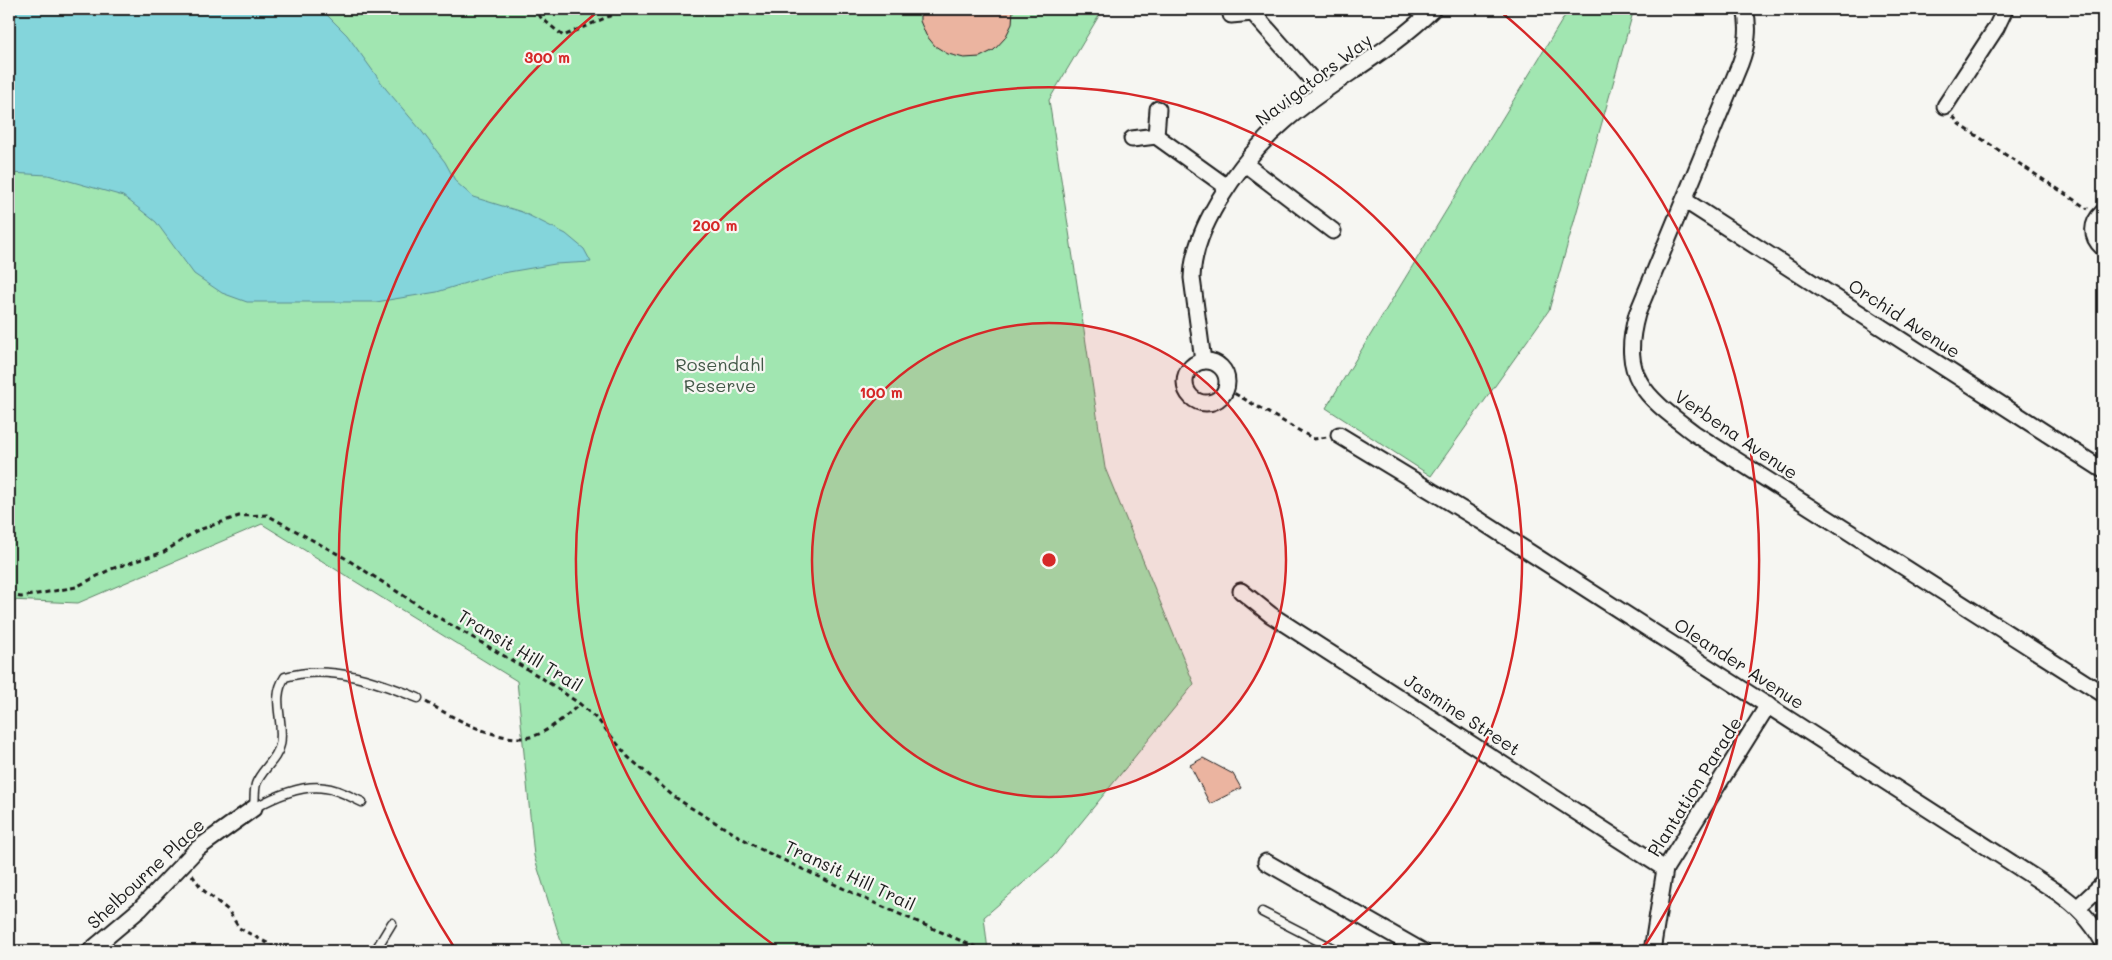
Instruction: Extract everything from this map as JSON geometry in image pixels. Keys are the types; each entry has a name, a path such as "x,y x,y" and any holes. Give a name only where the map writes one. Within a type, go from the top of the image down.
{"street":[{"name":"Navigators Way","path":"1203,361 1192,268 1199,239 1210,214 1227,187 1245,164 1285,121 1323,92 1389,47 1434,9"},
{"name":"Verbena Avenue","path":"1745,9 1749,31 1744,52 1647,288 1632,332 1631,350 1633,367 1638,381 1646,393 1659,406 1694,433 2103,694"},
{"path":"1945,106 1996,28 2005,9"},
{"path":"1231,15 1253,11 1323,92"},
{"path":"1156,136 1158,109"},
{"path":"1132,139 1156,136 1227,187"},
{"path":"1245,164 1333,231"},
{"name":"Orchid Avenue","path":"1684,200 2103,470"},
{"path":"2103,212 2095,222 2093,229 2097,242 2103,248"},
{"path":"1203,361 1212,362 1220,366 1226,373 1228,382 1226,391 1220,399 1211,403 1202,403 1192,399 1187,391 1185,381 1187,372 1194,365 1203,361"},
{"name":"Oleander Avenue","path":"1340,435 1481,521 2078,907 2091,922 2103,942"},
{"name":"Jasmine Street","path":"1241,591 1271,615 1665,869"},
{"name":"Plantation Parade","path":"1652,951 1665,869 1768,705"},
{"name":"Shelbourne Place","path":"90,951 140,909 180,865 216,834 254,808"},
{"path":"1266,862 1422,951"},
{"path":"2078,907 2103,884"}],"lane":[{"path":"254,808 256,785 280,745 281,734 277,702 279,689 285,677 304,673 342,674 365,678 418,698"},
{"path":"254,808 273,798 315,788 326,788 362,802"},
{"path":"1262,912 1338,951"},
{"path":"375,951 392,922"}],"path":[{"path":"532,9 563,36 626,9"},
{"path":"1945,106 1959,124 2072,197"},
{"path":"1226,391 1232,392 1314,439 1340,435"},
{"name":"Transit Hill Trail","path":"9,596 21,596 76,587 111,569 164,552 196,531 239,516 267,515 345,558 428,612 533,672 580,704 599,721 628,757 672,796 688,806 768,853 872,902 972,946 989,951"},
{"path":"418,698 457,720 508,737 524,737 538,734 580,704"},
{"path":"180,865 193,876 206,893 228,910 239,928 278,951"}],"green space":[{"name":"Rosendahl Reserve","path":"9,9 1103,9 1049,100 1105,468 1194,684 1053,857 984,917 988,951 564,951 534,856 517,681 262,524 78,603 9,600"},
{"path":"1569,9 1634,9 1549,310 1431,476 1326,408"}],"water":[{"path":"13,9 321,9 347,35 386,89 445,162 456,182 473,197 522,212 566,234 584,249 591,262 555,264 491,275 437,292 376,302 247,302 222,293 194,274 156,222 123,196 48,175 9,173 9,15"}],"building":[{"path":"920,9 1013,9 1012,24 1005,38 994,50 980,57 964,58 948,54 935,46 926,35 920,21"},
{"path":"1203,758 1233,774 1241,788 1210,804 1190,765"}]}
